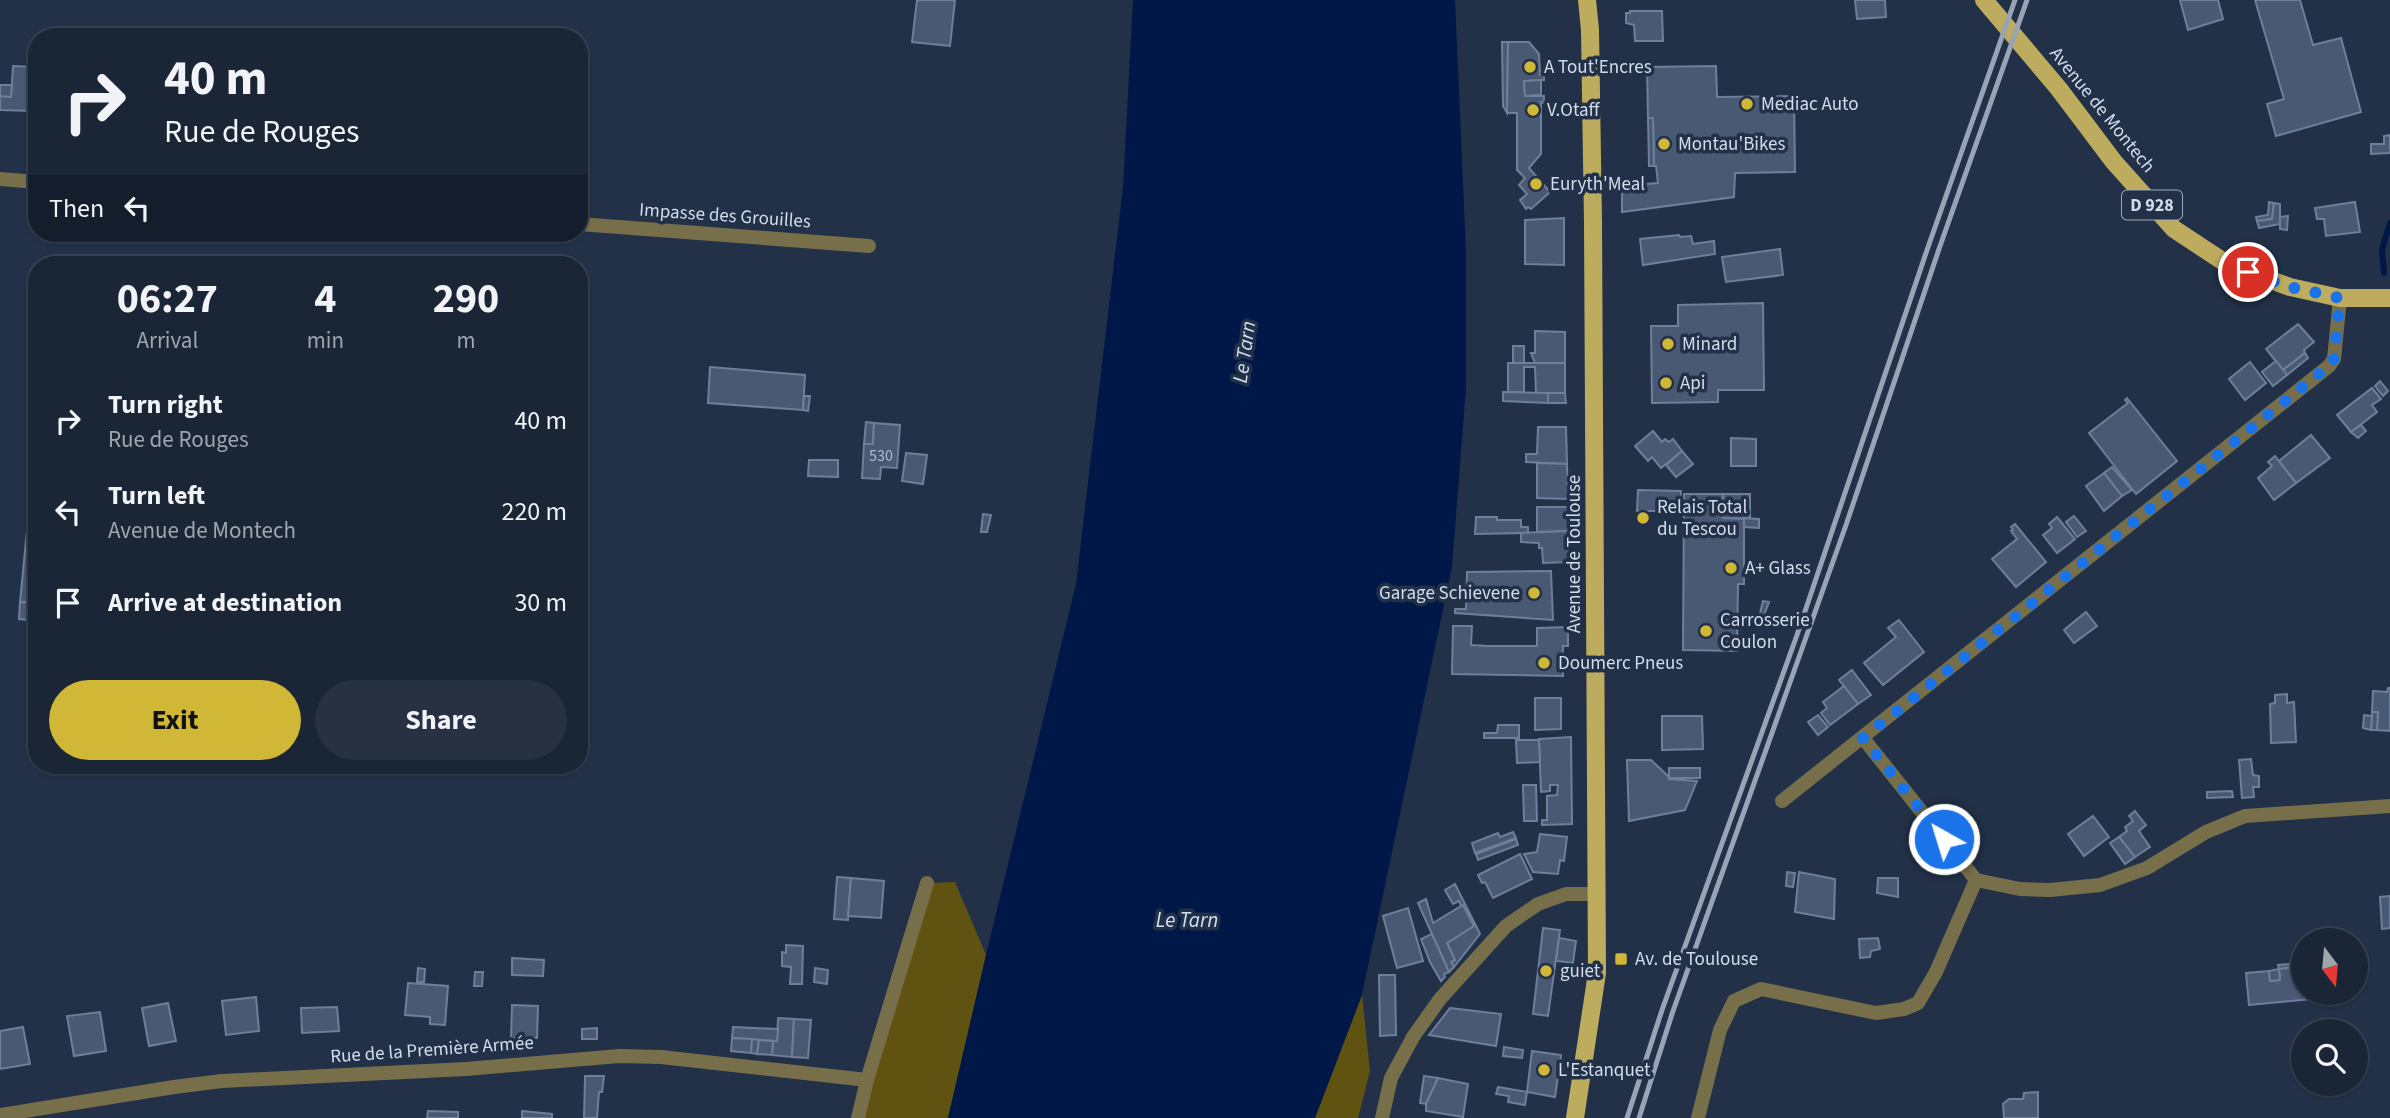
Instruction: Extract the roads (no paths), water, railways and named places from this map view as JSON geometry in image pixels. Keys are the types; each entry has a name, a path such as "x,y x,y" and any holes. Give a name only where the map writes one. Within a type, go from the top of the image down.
{"main road":[{"name":"Avenue de Toulouse","path":"1575,1118 1597,973 1594,236 1590,30 1587,0"},
{"name":"Avenue de Toulouse","path":"1590,30 1592,0"},
{"name":"Avenue de Montech","path":"1984,0 2059,89 2114,162 2174,229 2227,264 2290,287 2340,298 2390,298"}],"street":[{"path":"0,179 28,181"},
{"name":"Impasse des Grouilles","path":"588,225 869,246"},
{"path":"1782,800 2329,366 2334,359 2340,298"},
{"path":"1863,738 1976,880 2020,889 2050,890 2099,885 2147,868 2206,832 2245,816 2390,806"},
{"path":"1698,1118 1720,1030 1734,1001 1761,989 1876,1013 1904,1009 1918,1003 1936,972 1976,880"},
{"path":"858,1118 927,883"},
{"path":"1382,1118 1391,1078 1413,1037 1440,999 1506,926 1538,904 1566,894 1597,894"},
{"name":"Rue de la Première Armée","path":"0,1115 174,1087 222,1082 466,1069 619,1056 661,1057 867,1080"}],"water":[{"name":"Le Tarn","path":"1133,0 1455,0 1466,251 1466,388 1452,567 1362,995 1315,1118 948,1118 1076,584 1123,187"}],"waterway":[{"path":"2384,273 2382,250 2390,223"}],"railway":[{"path":"1627,1118 1662,1010 1797,635 2015,0"},
{"path":"1639,1118 1672,1014 1846,525 2027,0"}],"place":[{"name":"A Tout'Encres","path":"1530,67"},
{"name":"Mediac Auto","path":"1747,104"},
{"name":"V.Otaff","path":"1533,110"},
{"name":"Montau'Bikes","path":"1664,144"},
{"name":"Euryth'Meal","path":"1536,184"},
{"name":"Minard","path":"1668,344"},
{"name":"Api","path":"1666,383"},
{"name":"Relais Total du Tescou","path":"1643,518"},
{"name":"A+ Glass","path":"1731,568"},
{"name":"Garage Schievene","path":"1534,593"},
{"name":"Carrosserie Coulon","path":"1706,631"},
{"name":"Doumerc Pneus","path":"1544,663"},
{"name":"Av. de Toulouse","path":"1621,959"},
{"name":"guiet","path":"1546,971"},
{"name":"L'Estanquet","path":"1544,1070"}]}
